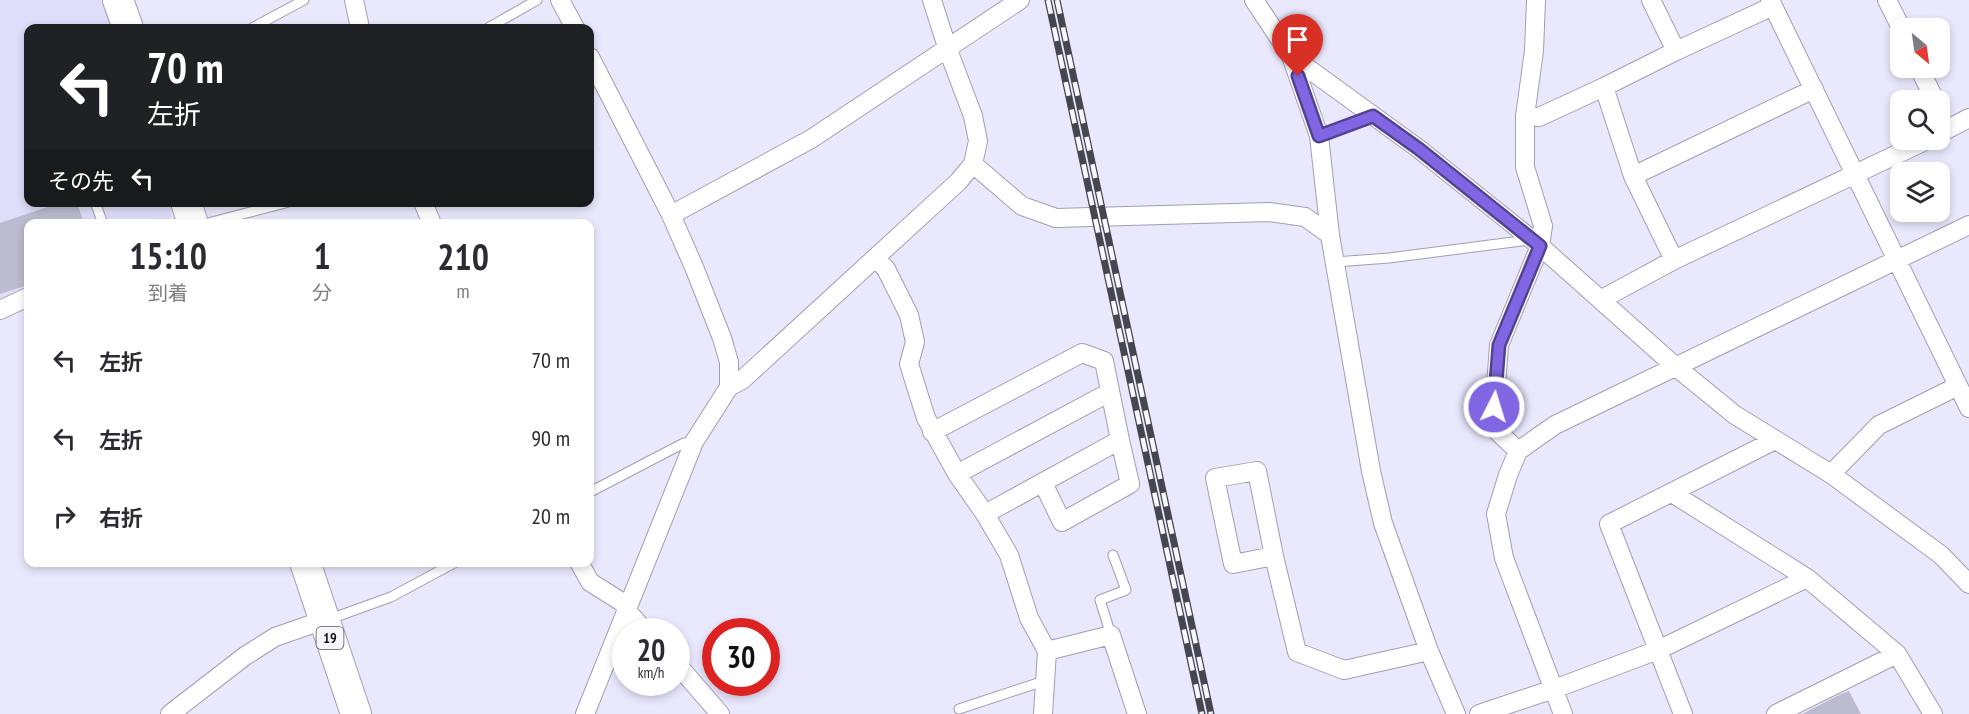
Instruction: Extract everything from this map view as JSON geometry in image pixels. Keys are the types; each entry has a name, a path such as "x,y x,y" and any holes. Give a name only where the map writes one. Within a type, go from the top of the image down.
{"highway":[{"path":"118,0 127,24"},
{"name":"19","path":"307,567 356,714"}],"street":[{"path":"354,0 359,24"},
{"path":"560,0 573,24"},
{"path":"585,714 694,442 729,387 742,380 876,258 958,182 973,164 978,141 974,116 948,50 932,0"},
{"path":"671,215 811,139 1020,0"},
{"path":"1254,0 1291,56 1319,136 1330,235 1371,471 1383,523 1429,651 1456,714"},
{"path":"1518,451 1492,427 1499,345 1543,226 1525,167 1525,116 1534,51 1536,0"},
{"path":"1651,0 1676,51"},
{"path":"1887,0 1896,18"},
{"path":"1525,116 1539,117 1771,3 1969,408"},
{"path":"1291,56 1419,149 1536,242 1676,367 1735,415 1831,474 1941,555 1969,584"},
{"path":"594,65 671,215 722,338 729,362 729,387"},
{"path":"1604,87 1633,176 1674,260"},
{"path":"1633,176 1814,89"},
{"path":"1950,128 1969,118"},
{"path":"1602,299 1674,260 1906,150"},
{"path":"973,164 1022,206 1056,218 1269,212 1305,217 1330,235"},
{"path":"1563,714 1504,558 1496,514 1518,451 1555,425 1969,225"},
{"path":"876,258 886,269 909,315 915,342 909,364 932,432 1009,555 1029,618 1047,651 1043,714"},
{"path":"0,310 24,299"},
{"path":"932,432 1082,353 1104,362 1130,484 1062,522 1043,483"},
{"path":"1831,474 1879,425 1958,386"},
{"path":"957,474 1110,392"},
{"path":"985,514 1120,440"},
{"path":"1683,714 1609,524 1776,440"},
{"path":"1274,556 1233,564 1215,478 1257,471 1297,652 1344,670 1429,651"},
{"path":"1672,493 1807,578 1897,654 1933,714"},
{"path":"582,567 590,582 627,608 635,618"},
{"path":"1479,714 1658,650 1807,578"},
{"path":"174,713 245,656 275,637 324,620"},
{"path":"1047,651 1111,635 1137,714"},
{"path":"1776,714 1897,654"},
{"path":"690,679 720,714"}],"lane":[{"path":"259,24 304,0"},
{"path":"495,24 537,0"},
{"path":"1319,136 1373,116"},
{"path":"192,219 261,207"},
{"path":"1335,262 1536,242"},
{"path":"594,490 684,442 694,442"},
{"path":"1111,635 1100,600 1126,590 1113,555"},
{"path":"324,620 336,618 391,597 447,567"},
{"path":"959,708 1044,681"}],"shaded area":[{"path":"0,0 104,0 112,24 24,24 24,207 170,207 170,219 24,219 24,289 0,301"}],"building":[{"path":"47,207 79,207 82,219 24,219 24,286 0,294 0,223"},
{"path":"1849,691 1861,714 1802,714 1841,694"}],"railway":[{"path":"1048,0 1202,714"},
{"path":"1057,0 1211,714"}],"route":[{"path":"1298,76 1319,136 1373,116 1419,149 1540,246 1499,345 1494,407"}]}
